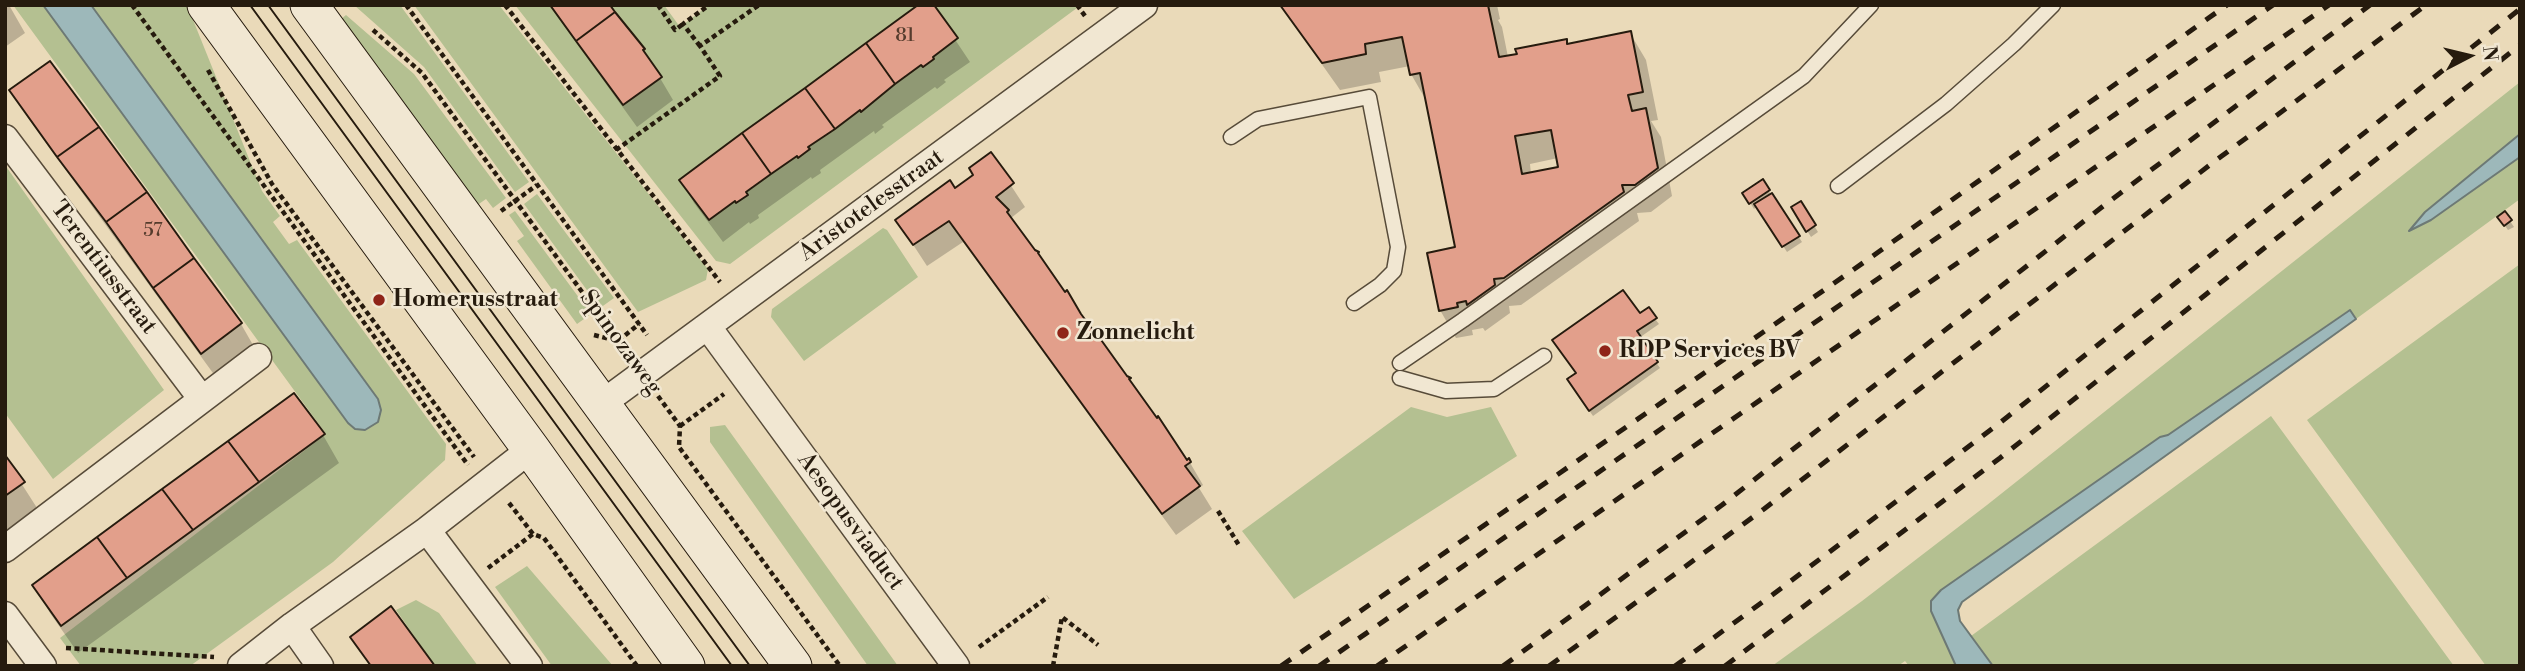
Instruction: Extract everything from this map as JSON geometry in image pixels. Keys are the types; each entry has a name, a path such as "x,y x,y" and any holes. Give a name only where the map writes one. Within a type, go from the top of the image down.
{"main road":[{"path":"206,5 686,666"},
{"path":"309,5 793,666"}],"street":[{"name":"Aristotelesstraat","path":"600,405 1144,5"},
{"name":"Terentiusstraat","path":"5,138 201,398"},
{"name":"Aesopusviaduct","path":"708,327 956,666"},
{"path":"5,548 258,357"},
{"path":"245,662 427,530 531,449"},
{"path":"427,530 529,666"},
{"path":"5,615 35,655"},
{"path":"292,626 320,666"}],"lane":[{"path":"1400,363 1804,76 1871,5"},
{"path":"1838,186 1946,104 2014,44 2053,5"},
{"path":"1231,136 1258,119 1368,97 1398,247 1394,271 1380,285 1353,303"},
{"path":"1400,378 1446,391 1494,389 1545,356"}],"path":[{"path":"132,5 487,483 533,534 544,538 636,666"},
{"name":"Spinozaweg","path":"406,5 664,357"},
{"path":"505,5 738,304"},
{"path":"658,5 675,30 709,5"},
{"path":"700,46 759,5"},
{"path":"616,150 720,76 683,24"},
{"name":"Spinozaweg","path":"372,29 422,73 680,426 680,447 840,666"},
{"path":"205,65 272,184 487,483"},
{"path":"499,213 537,185"},
{"path":"582,332 618,341 639,324"},
{"path":"680,426 745,378"},
{"path":"1218,510 1240,547"},
{"path":"468,584 533,534"},
{"path":"1007,628 1048,597"},
{"path":"1053,666 1062,617 1098,645"},
{"path":"35,655 245,662"}],"green space":[{"path":"13,5 43,5 355,429 378,399 91,5 187,5 262,191 280,216 273,222 289,244 297,240 446,444 445,460 333,562 190,666 81,666 60,638 326,434"},
{"path":"354,5 400,5 529,182 515,192 424,67"},
{"path":"414,5 499,5 708,269 706,280 638,312"},
{"path":"515,5 664,5 680,27 709,5 1081,5 730,264 716,261"},
{"path":"346,15 414,74 506,198 493,208 486,199 476,206 340,20"},
{"path":"2520,82 2520,134 2426,212 2411,229 2431,220 2520,157 2520,199 2356,319 2349,310 2168,435 2160,437 1941,590 1931,611 1956,666 1909,666 1905,661 1898,666 1772,666 1987,505"},
{"path":"5,165 164,390 53,479 5,413"},
{"path":"537,194 614,298 600,308 524,204"},
{"path":"515,211 591,314 577,324 517,241 524,236 509,215"},
{"path":"883,228 918,277 804,361 771,317 772,309"},
{"path":"2520,264 2520,666 2486,666 2307,420"},
{"path":"1411,407 1447,417 1491,407 1517,456 1294,599 1242,531"},
{"path":"2271,416 2454,666 1993,666 1971,636"},
{"path":"725,425 898,666 868,666 710,442 710,427"},
{"path":"527,566 613,666 552,666 495,587"},
{"path":"416,600 439,613 478,666 435,666 396,610"}],"water":[{"path":"43,5 91,5 378,399 381,410 378,422 365,430 355,429 348,423"},
{"path":"2520,134 2520,157 2431,220 2409,231 2425,212"},
{"path":"2350,310 2356,319 1962,602 1958,610 1960,621 1993,666 1956,666 1931,611 1931,601 1941,590 2160,437 2168,435"}],"building":[{"path":"550,5 610,5 615,12 576,41"},
{"path":"918,5 934,5 958,38 933,57 934,59 895,84 866,43"},
{"path":"1280,5 1488,5 1499,57 1517,54 1515,49 1567,39 1567,44 1631,31 1643,92 1628,95 1632,111 1646,108 1658,168 1635,185 1622,185 1624,192 1504,278 1494,279 1495,285 1467,305 1466,301 1457,303 1458,307 1439,311 1427,253 1455,247 1420,73 1410,75 1402,37 1365,44 1366,54 1322,63","holes":["1551,130 1558,167 1522,174 1515,136"]},
{"path":"615,12 645,49 643,50 662,77 623,105 576,41"},
{"path":"866,43 895,84 835,129 805,88"},
{"path":"50,61 99,127 57,157 9,90"},
{"path":"805,88 835,129 808,147 810,149 798,158 797,156 771,174 742,133"},
{"path":"99,127 147,192 106,222 57,157"},
{"path":"742,133 771,174 746,192 748,195 709,220 679,180"},
{"name":"Zonnelicht","path":"991,152 1014,183 996,197 1009,210 1007,212 1191,462 1185,466 1200,486 1162,514 949,221 913,245 895,220 950,180 955,188 973,175 969,168"},
{"path":"1763,179 1770,190 1749,204 1742,193"},
{"path":"147,192 194,258 153,288 106,222"},
{"path":"1772,193 1800,236 1782,247 1754,204"},
{"path":"1801,201 1816,225 1806,232 1791,207"},
{"path":"2505,211 2512,220 2504,226 2497,217"},
{"path":"194,258 242,323 201,354 153,288"},
{"name":"RDP Services BV","path":"1623,290 1640,313 1649,307 1657,318 1637,331 1658,362 1589,411 1567,379 1576,373 1552,340"},
{"path":"294,393 325,434 259,482 228,441"},
{"path":"228,441 259,482 193,530 162,489"},
{"path":"5,455 25,482 5,496"},
{"path":"162,489 193,530 127,578 97,537"},
{"path":"97,537 127,578 61,626 32,585"},
{"path":"391,606 435,666 371,666 350,637"}],"tram line":[{"path":"250,5 732,666"},
{"path":"268,5 750,666"}],"railway":[{"path":"1281,666 1853,270 2227,5"},
{"path":"1319,666 2273,5"},
{"path":"1377,666 2329,5"},
{"path":"1503,666 1722,505 2102,207 2370,5"},
{"path":"1549,666 1764,509 2215,161 2426,5"},
{"path":"1675,666 2001,422 2520,9"},
{"path":"1725,666 2000,458 2520,45"}],"place":[{"name":"Homerusstraat","path":"379,300"},
{"name":"Zonnelicht","path":"1063,333"},
{"name":"RDP Services BV","path":"1605,351"}]}
